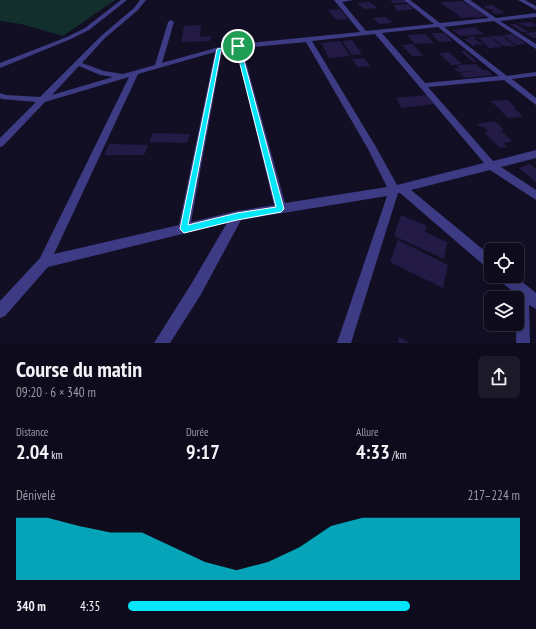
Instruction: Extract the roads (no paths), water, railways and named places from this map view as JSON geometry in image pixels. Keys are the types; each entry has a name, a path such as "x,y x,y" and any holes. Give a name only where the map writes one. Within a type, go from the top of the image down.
{"street":[{"path":"0,66 87,29 124,0"},
{"path":"0,144 44,100 103,36 136,9 143,0"},
{"path":"338,0 350,0"},
{"path":"338,0 364,33"},
{"path":"407,0 536,102"},
{"path":"466,0 536,47"},
{"path":"521,0 536,8"},
{"path":"0,95 5,98 44,100 158,65 219,49 238,46 536,15"},
{"path":"158,65 171,22"},
{"path":"377,32 492,166 536,196"},
{"path":"308,39 398,189 484,258"},
{"path":"238,46 281,209"},
{"path":"184,229 219,49"},
{"path":"77,63 103,73 123,76"},
{"path":"0,311 44,262 135,72"},
{"path":"423,85 536,74"},
{"path":"44,262 237,216 398,189 536,154"},
{"path":"344,343 398,189"},
{"path":"161,343 196,291 237,216"},
{"path":"514,283 536,302"},
{"path":"522,290 524,343"}]}
